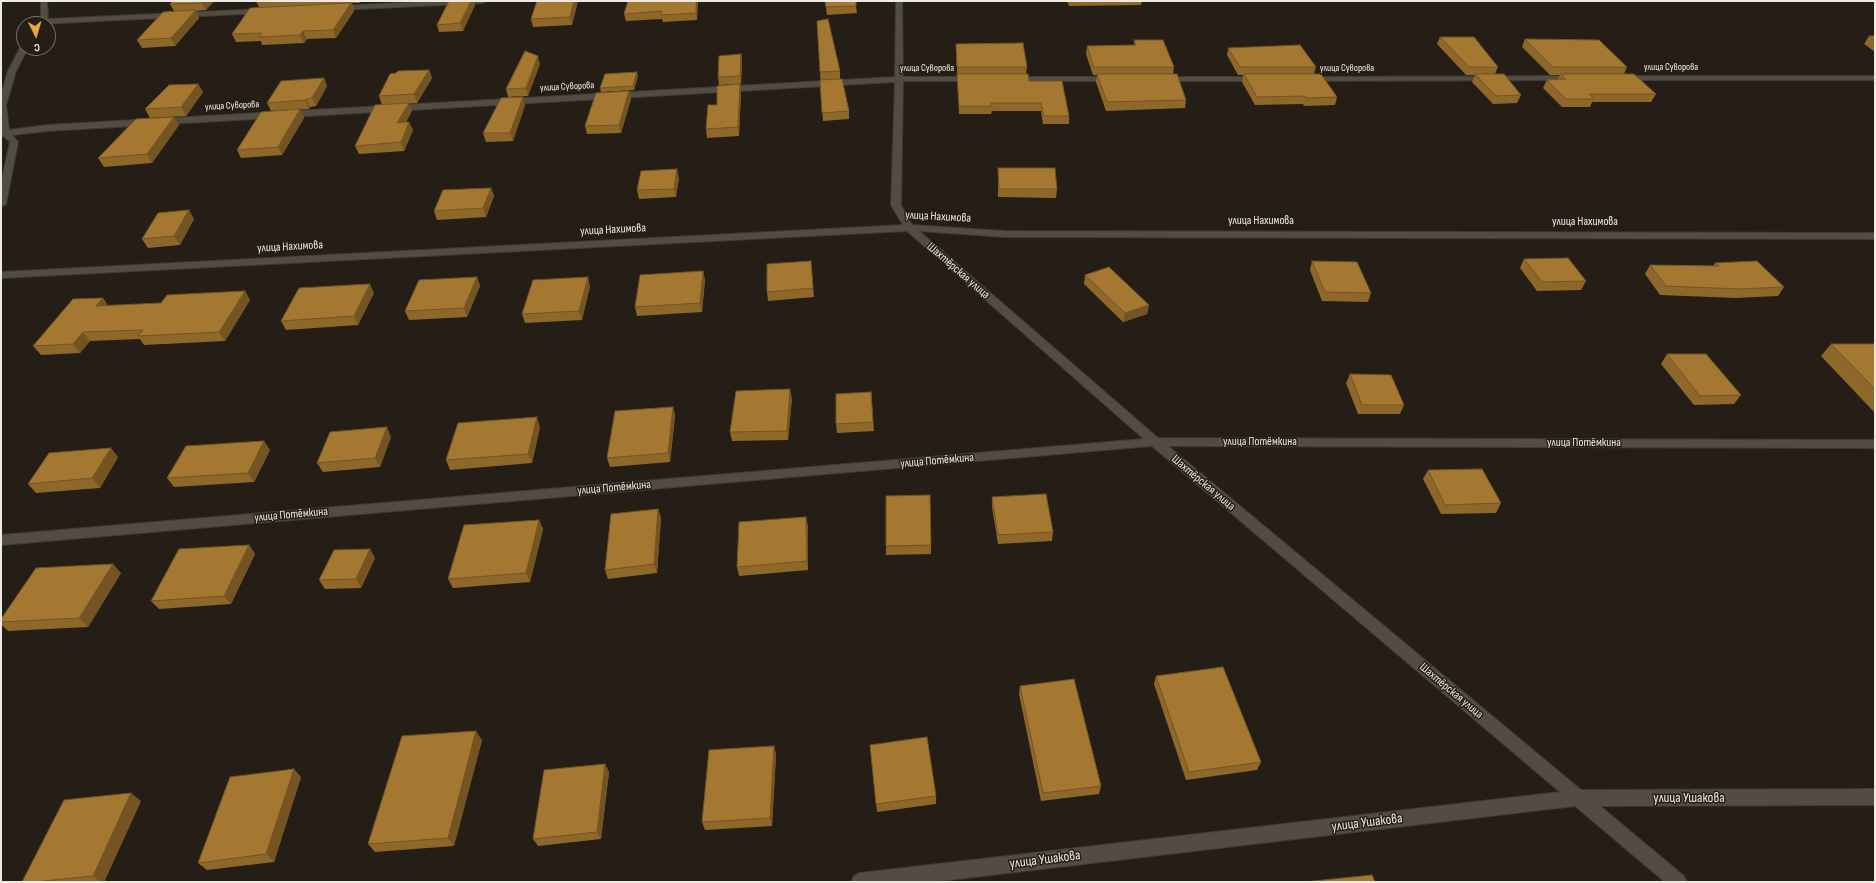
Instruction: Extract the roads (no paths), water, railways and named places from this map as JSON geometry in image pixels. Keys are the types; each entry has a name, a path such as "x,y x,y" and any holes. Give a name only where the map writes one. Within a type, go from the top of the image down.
{"street":[{"path":"44,1 44,16"},
{"path":"332,8 483,1"},
{"name":"Шахтёрская улица","path":"899,1 896,205 908,228 1155,442 1678,882"},
{"path":"56,22 268,11"},
{"path":"1,204 14,142 3,133 2,106 12,71 20,56"},
{"name":"улица Суворова","path":"1299,79 1579,78"},
{"name":"улица Суворова","path":"1619,78 1875,78"},
{"name":"улица Суворова","path":"3,133 55,128 899,79 979,79"},
{"path":"1003,79 1123,79"},
{"path":"1155,79 1267,79"},
{"name":"улица Нахимова","path":"1,275 908,228 1005,234 1875,236"},
{"name":"улица Потёмкина","path":"1,540 1155,442 1875,444"},
{"name":"улица Ушакова","path":"860,882 1578,798 1875,797"}]}
